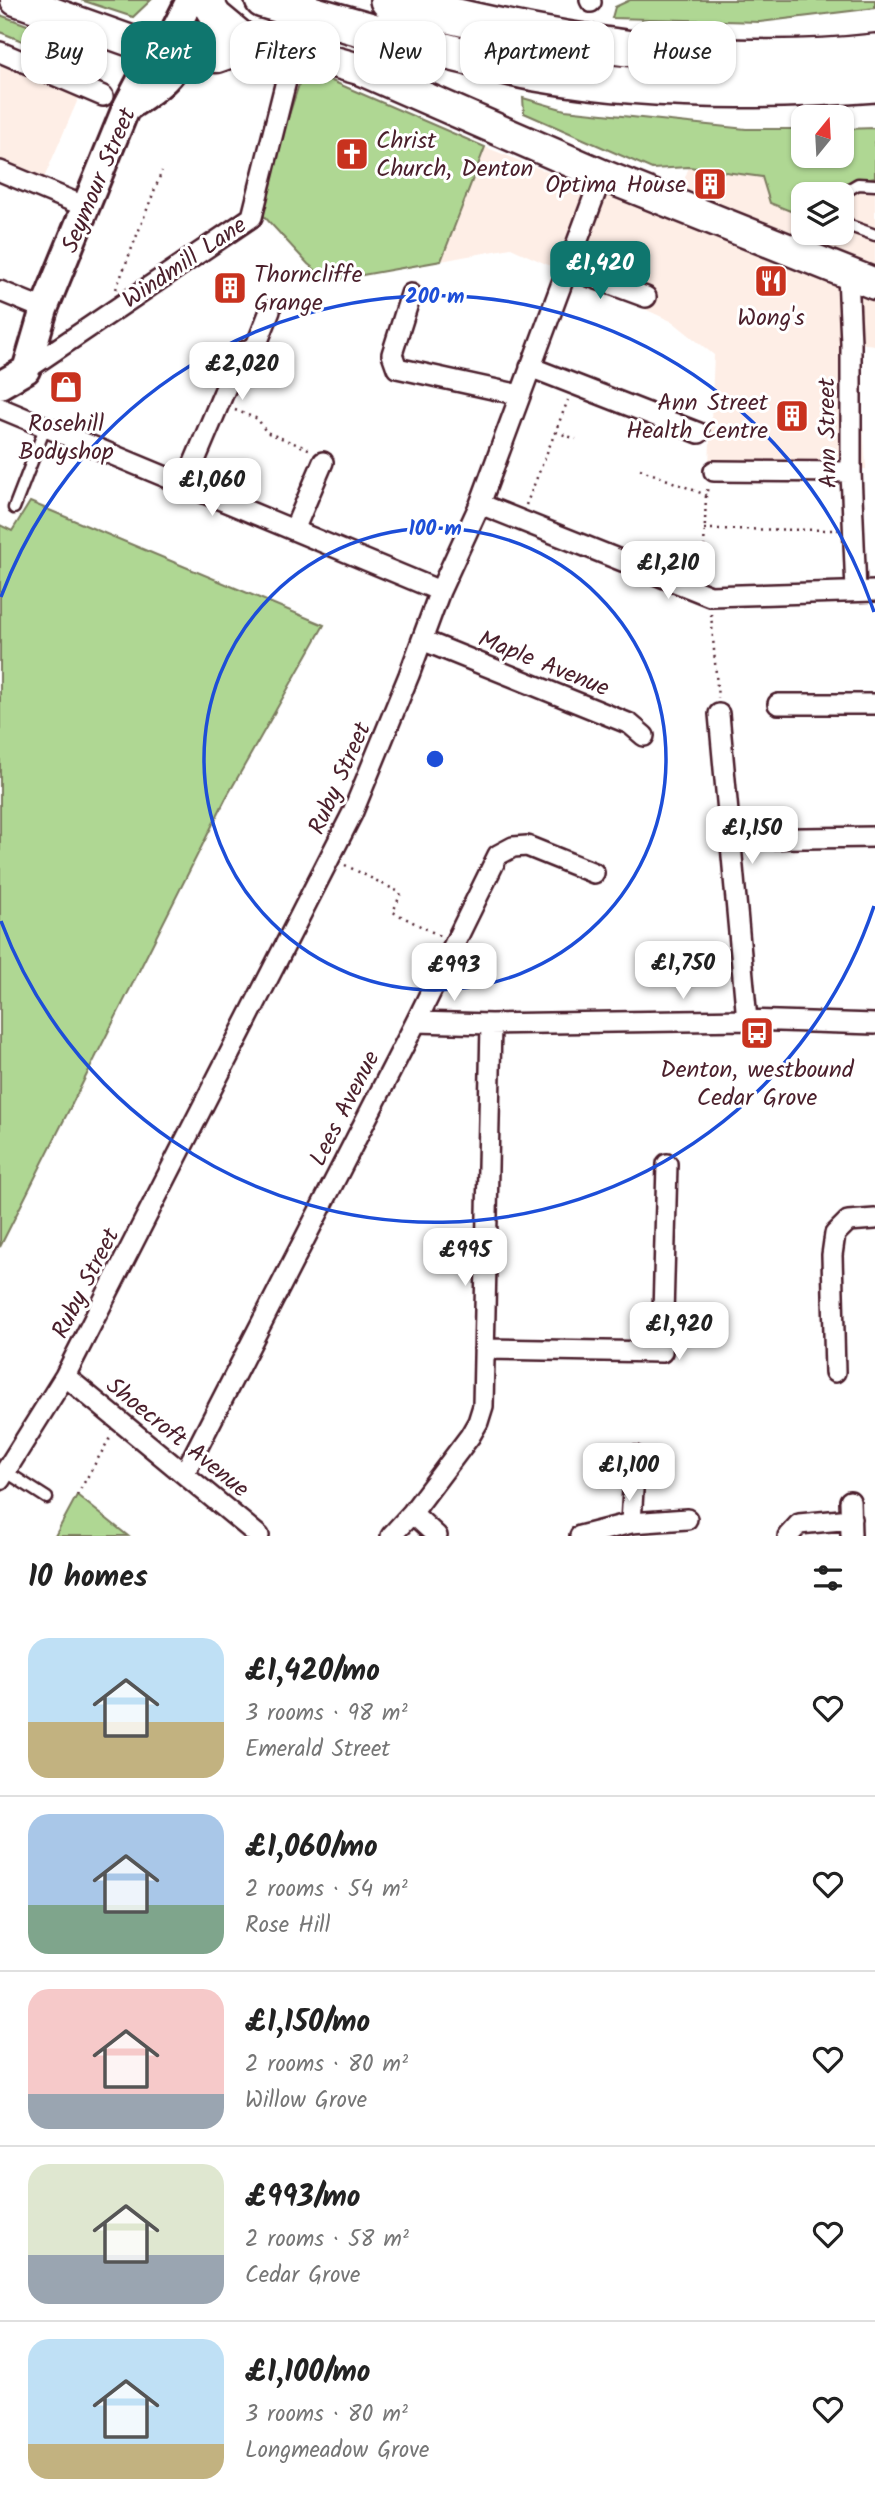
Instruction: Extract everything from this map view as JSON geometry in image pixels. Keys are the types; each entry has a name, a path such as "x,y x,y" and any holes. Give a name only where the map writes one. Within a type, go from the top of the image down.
{"highway":[{"path":"263,0 433,48 534,73 642,88 798,90 875,84"},
{"path":"388,0 471,22 579,42 628,48"},
{"path":"736,53 875,33"},
{"path":"736,57 843,56 875,52"},
{"path":"684,90 812,104 875,104"}],"main road":[{"path":"16,0 121,36"},
{"path":"199,2 230,28"},
{"path":"340,64 359,69 602,175 867,276"}],"street":[{"name":"Seymour Street","path":"187,21 199,2"},
{"path":"111,34 123,47 130,66 127,108"},
{"path":"0,52 103,96"},
{"name":"Seymour Street","path":"26,370 44,309 139,84"},
{"name":"Windmill Lane","path":"0,385 252,217 285,84"},
{"path":"0,171 86,207"},
{"name":"Ruby Street","path":"3,1475 65,1376 352,814 440,591 480,504 602,175"},
{"path":"567,268 646,297"},
{"name":"Ann Street","path":"866,591 854,530 851,343 867,276"},
{"path":"0,291 44,309"},
{"path":"411,294 392,354 397,368 520,395"},
{"path":"185,484 240,354 256,346 270,311"},
{"path":"530,367 699,433"},
{"path":"0,408 440,591"},
{"path":"294,530 323,462"},
{"path":"714,471 851,472"},
{"path":"480,504 706,595 866,591"},
{"name":"Maple Avenue","path":"422,640 630,724 644,736"},
{"path":"778,704 875,704"},
{"path":"719,714 747,1020"},
{"path":"729,839 875,837"},
{"name":"Lees Avenue","path":"184,1474 456,944 498,855 513,846 527,846 594,873"},
{"path":"416,1022 491,1024 747,1020 875,1024"},
{"path":"391,1536 412,1513 478,1422 484,1388 491,1024"},
{"path":"484,1349 662,1352 667,1164"},
{"path":"835,1372 832,1255 835,1234 848,1221 875,1219"},
{"name":"Shoecroft Avenue","path":"65,1376 259,1536"},
{"path":"631,1523 635,1456"},
{"path":"412,1513 437,1536"},
{"path":"788,1536 799,1524 851,1518"},
{"path":"580,1536 631,1523 687,1519"}],"lane":[{"path":"854,186 875,185"},
{"path":"854,227 875,235"},
{"path":"14,509 45,428"},
{"path":"3,1475 47,1498"}],"path":[{"path":"104,317 162,171"},
{"path":"520,520 574,384"},
{"path":"219,404 258,419 266,432 318,453 323,462"},
{"path":"555,432 576,439"},
{"path":"640,469 706,495"},
{"path":"714,471 706,495 704,528 706,595 719,714"},
{"path":"704,528 854,530"},
{"path":"330,857 401,893 393,912 456,944"},
{"path":"77,1496 120,1421"}],"shaded area":[{"path":"0,56 21,65 21,84 68,84 82,90 44,178 0,160"},
{"path":"485,147 730,244 875,295 875,345 858,343 866,469 709,464 714,355 673,322 511,248 441,261"},
{"path":"689,167 762,177 771,203 791,211 791,233 681,188"},
{"path":"875,177 875,267 821,245 854,245 852,182"}],"green space":[{"path":"81,0 151,0 133,17"},
{"path":"630,0 875,0 875,8 760,22 612,18 615,7"},
{"path":"0,15 21,23 21,41 0,32"},
{"path":"299,84 339,84 485,147 441,261 329,281 308,264 261,213"},
{"path":"523,98 565,110 746,129 791,129 791,168 854,168 854,129 875,128 875,177 850,182 791,182 791,211 770,203 762,177 689,167 652,169 524,113"},
{"path":"30,502 324,625 226,798 0,1247 0,525 12,531"},
{"path":"77,1495 128,1536 55,1536"}],"place":[{"name":"Christ Church, Denton","path":"352,154"},
{"name":"Optima House","path":"710,184"},
{"name":"Wong's","path":"771,281"},
{"name":"Thorncliffe Grange","path":"230,288"},
{"name":"Rosehill Bodyshop","path":"66,387"},
{"name":"Ann Street Health Centre","path":"792,416"},
{"name":"Denton, westbound Cedar Grove","path":"757,1033"}]}
